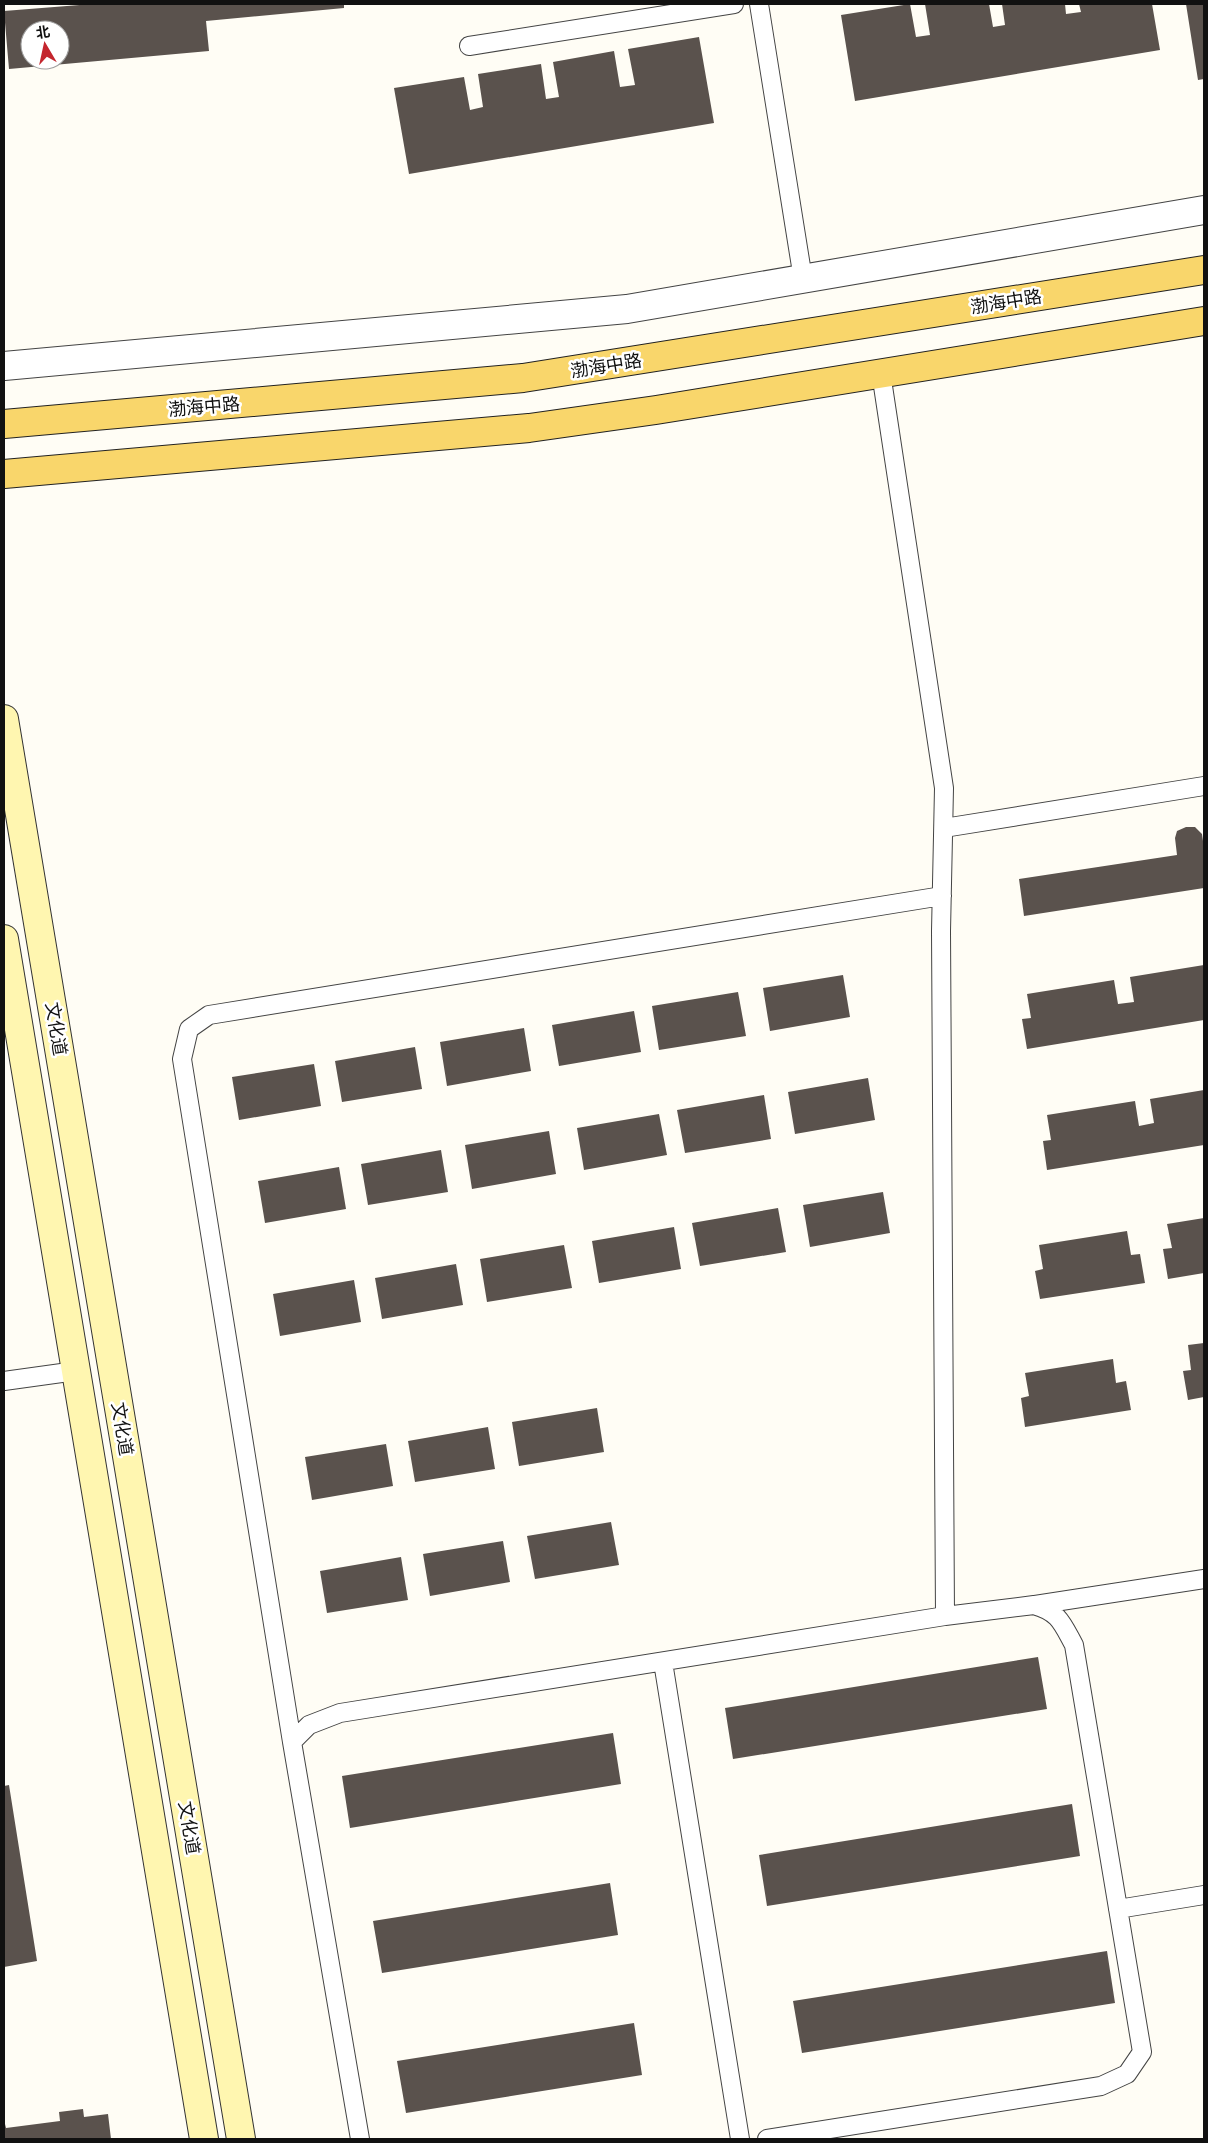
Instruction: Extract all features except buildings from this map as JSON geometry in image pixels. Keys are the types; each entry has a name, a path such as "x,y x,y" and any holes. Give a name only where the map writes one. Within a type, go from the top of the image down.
{"main road":[{"name":"渤海中路","path":"4,424 523,378 1204,270"},
{"path":"4,474 529,428 656,410 1204,321"},
{"name":"文化道","path":"4,718 241,2139"},
{"name":"文化道","path":"4,939 204,2139"}],"street":[{"path":"4,366 627,309 1204,210"}],"lane":[{"path":"469,46 734,4"},
{"path":"759,4 803,279"},
{"path":"881,373 944,788 942,896 945,1616"},
{"path":"944,828 1204,786"},
{"path":"360,2139 292,1742 182,1059 189,1030 209,1014 942,896"},
{"path":"4,1381 76,1371"},
{"path":"292,1742 309,1725 340,1713 945,1616 1034,1606 1204,1579"},
{"path":"767,2139 1102,2086 1127,2074 1142,2052 1074,1645 1059,1618 1048,1609 1034,1606"},
{"path":"663,1662 740,2139"},
{"path":"1118,1909 1204,1895"}]}
